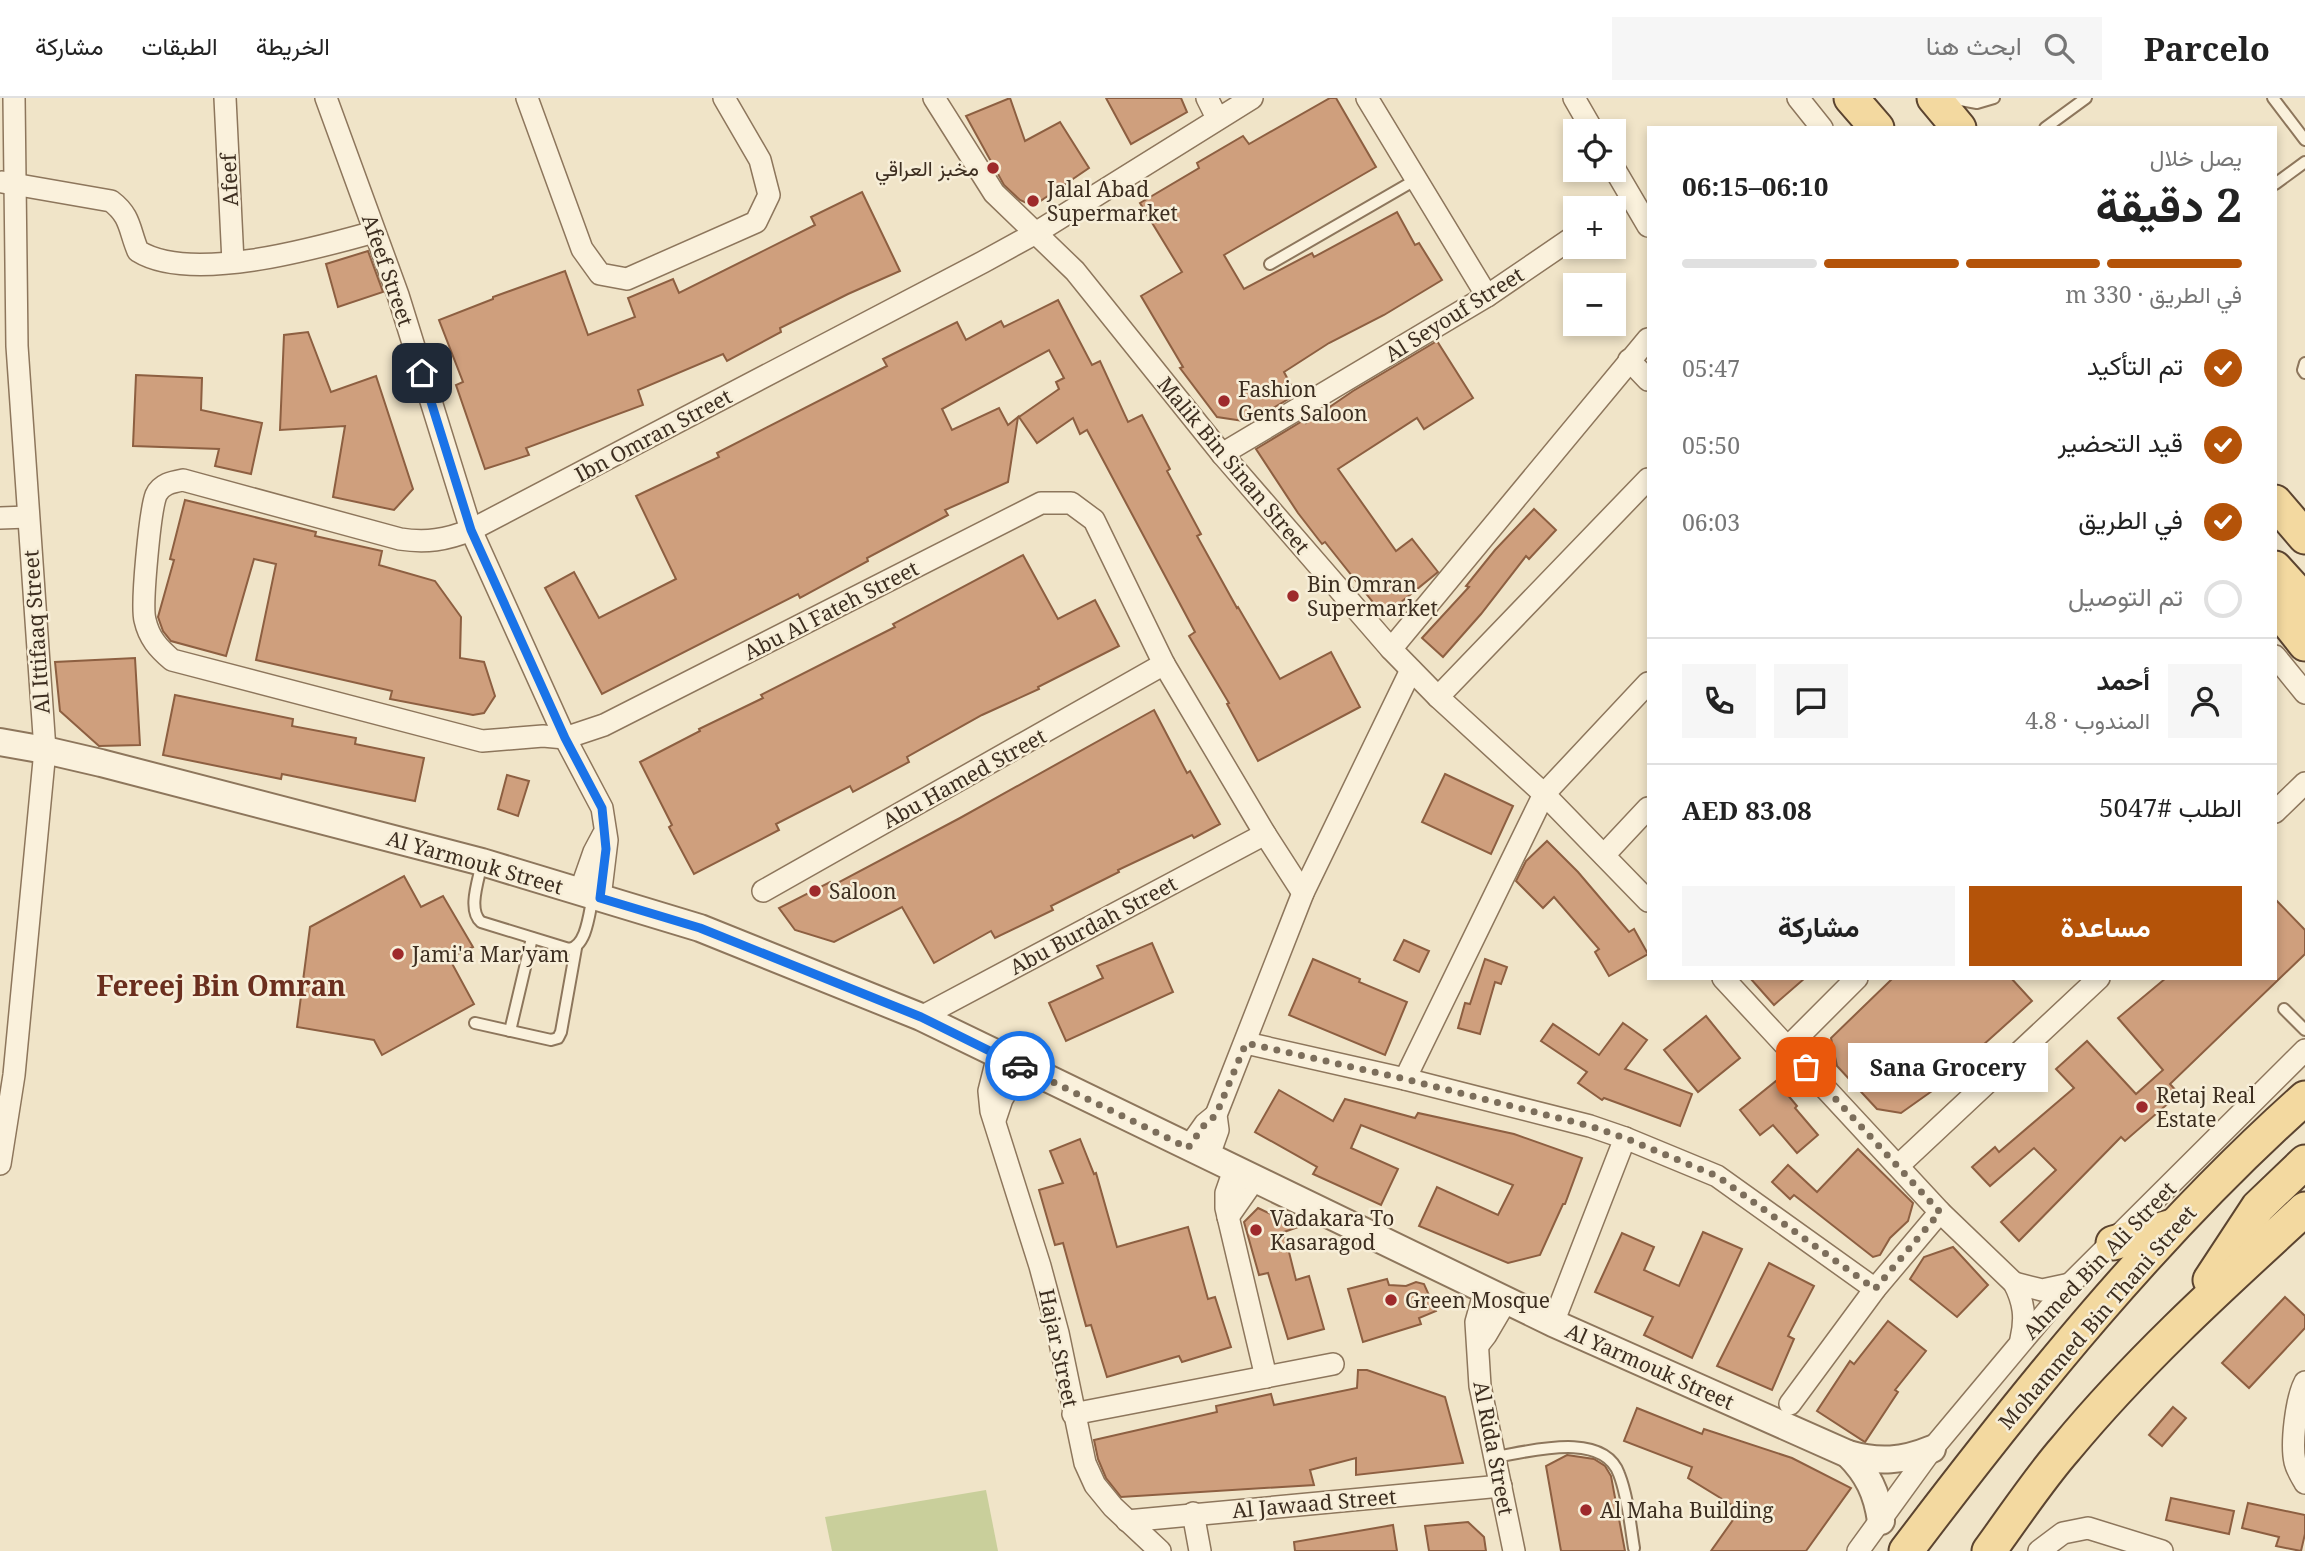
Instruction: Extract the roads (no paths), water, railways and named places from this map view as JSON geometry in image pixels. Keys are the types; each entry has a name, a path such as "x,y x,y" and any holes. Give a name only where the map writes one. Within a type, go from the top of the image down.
{"main road":[{"path":"1851,98 1875,126"},
{"path":"1934,98 1957,126"},
{"path":"2277,504 2305,537"},
{"path":"2277,570 2305,601"},
{"path":"2277,609 2305,643"},
{"name":"Mohammed Bin Thani Street","path":"1906,1551 1996,1433 2173,1226 2305,1098"},
{"path":"2181,1323 2258,1207 2305,1162"},
{"path":"1989,1551 2065,1449 2181,1323 2305,1209"},
{"path":"2113,1243 2173,1226"}],"street":[{"name":"Al Ittifaaq Street","path":"0,1164 7,1075 45,750 28,517 8,346 7,182 15,98"},
{"name":"Afeef","path":"225,98 233,262"},
{"path":"527,98 582,250 600,274 627,279 756,222 769,195 760,160 724,98"},
{"name":"Malik Bin Sinan Street","path":"934,98 994,193 1034,234 1076,271 1222,454 1391,649 1544,794 1647,900"},
{"path":"1207,98 1217,118"},
{"name":"Ibn Omran Street","path":"154,645 144,619 148,554 156,495 165,484 183,480 400,539 436,541 471,530 1034,234 1252,98"},
{"path":"1367,98 1487,296"},
{"path":"1574,98 1586,119"},
{"name":"Afeef Street","path":"331,99 374,232 398,295 471,530 565,738 598,798 606,830 606,849 591,895"},
{"path":"1805,112 1820,126"},
{"path":"7,182 111,201 123,210 130,222 138,251 150,259 183,263 233,262 281,256 374,232"},
{"path":"1626,207 1647,225"},
{"name":"Al Seyouf Street","path":"1222,454 1487,296 1563,244"},
{"path":"1391,649 1647,340"},
{"path":"1629,360 1647,379"},
{"path":"1438,696 1647,480"},
{"name":"Abu Al Fateh Street","path":"154,645 172,660 482,741 543,736 565,738 604,725 1041,503 1071,503 1094,520 1164,664 1303,893"},
{"path":"0,518 28,517"},
{"path":"2277,658 2305,693"},
{"name":"Abu Hamed Street","path":"763,891 1164,664"},
{"path":"1198,1153 1218,1130 1216,1115 1303,893 1411,670"},
{"path":"1405,1079 1544,794 1647,683"},
{"name":"Al Yarmouk Street","path":"0,742 45,750 482,862 700,928 921,1017 1553,1323 1848,1454 1869,1460 1891,1461 1932,1449"},
{"path":"2277,810 2305,783"},
{"path":"1604,855 1647,809"},
{"name":"Abu Burdah Street","path":"921,1017 1265,834"},
{"path":"1725,980 1940,1212 2014,1283 2021,1296 2024,1311 2021,1340"},
{"path":"1788,1047 1855,980"},
{"path":"1898,1166 2097,980"},
{"path":"1246,1043 1405,1079 1590,1126 1625,1138 1717,1176 1875,1289"},
{"name":"Ahmed Bin Ali Street","path":"1858,1551 1932,1449 2070,1284 2305,1050"},
{"name":"Hajar Street","path":"998,1055 989,1091 991,1111 1051,1306 1085,1462 1096,1485 1127,1521 1160,1551"},
{"path":"995,1122 1002,1099 1022,1066"},
{"path":"1553,1323 1625,1138"},
{"path":"1244,1175 1228,1217 1266,1377"},
{"path":"1790,1404 1875,1289 1940,1212"},
{"path":"2014,1283 2042,1290 2070,1284"},
{"name":"Al Rida Street","path":"1496,1296 1494,1323 1479,1344 1480,1386 1514,1551"},
{"path":"1073,1414 1333,1364"},
{"path":"2305,1382 2299,1400 2294,1451 2299,1473 2305,1483"},
{"name":"Al Yarmouk Street","path":"1848,1454 1862,1468 1872,1484 1881,1521"},
{"name":"Al Jawaad Street","path":"1127,1521 1501,1486"},
{"path":"1193,1513 1200,1551"},
{"path":"2040,1550 2063,1533 2088,1528 2162,1551"}],"lane":[{"path":"1950,98 1977,103 1994,98"},
{"path":"2063,98 2082,100"},
{"path":"2273,98 2305,140"},
{"path":"2048,126 2082,100"},
{"path":"2277,183 2305,162"},
{"path":"1270,264 1417,179"},
{"path":"2305,363 2305,373"},
{"path":"482,862 474,908 477,919 569,949 576,948"},
{"path":"475,1023 551,1040 560,1035 576,948 582,941 591,895"},
{"path":"510,1031 532,938"},
{"path":"2284,1009 2305,1030"},
{"path":"1495,1457 1563,1446 1583,1447 1605,1456 1619,1471 1634,1548"}],"place":[{"name":"مخبز العراقي","path":"993,168"},
{"name":"Jalal Abad Supermarket","path":"1033,201"},
{"name":"Fashion Gents Saloon","path":"1224,401"},
{"name":"Bin Omran Supermarket","path":"1293,596"},
{"name":"Saloon","path":"815,891"},
{"name":"Jami'a Mar'yam","path":"398,954"},
{"name":"Sana Grocery","path":"1806,1067"},
{"name":"Retaj Real Estate","path":"2142,1107"},
{"name":"Vadakara To Kasaragod","path":"1256,1230"},
{"name":"Green Mosque","path":"1391,1300"},
{"name":"Al Maha Building","path":"1586,1510"}],"district":[{"name":"Fereej Bin Omran","path":"221,985"}]}
